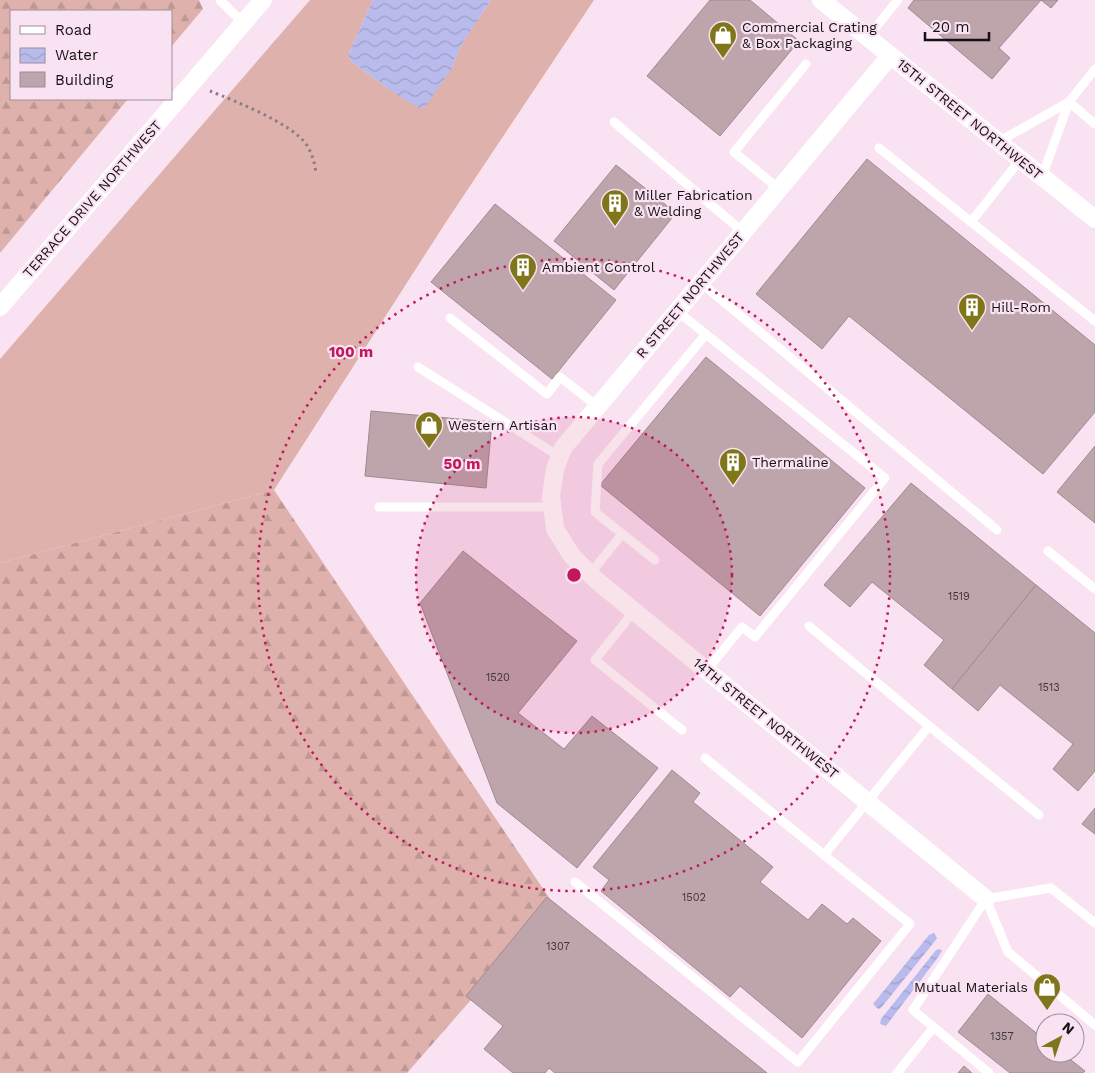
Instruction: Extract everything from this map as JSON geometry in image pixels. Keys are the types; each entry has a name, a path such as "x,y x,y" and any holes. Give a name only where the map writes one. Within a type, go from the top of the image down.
{"street":[{"name":"TERRACE DRIVE NORTHWEST","path":"0,307 263,0"},
{"name":"15TH STREET NORTHWEST","path":"824,1 867,38 1095,219"},
{"name":"R STREET NORTHWEST","path":"555,529 550,496 563,448 890,56"},
{"name":"14TH STREET NORTHWEST","path":"555,529 572,556 590,574 986,900"}],"lane":[{"path":"220,0 243,23"},
{"path":"867,38 898,0"},
{"path":"779,189 734,152 806,64"},
{"path":"1042,176 1069,102 1095,70"},
{"path":"998,142 1069,102"},
{"path":"1069,102 1095,124"},
{"path":"614,122 743,232"},
{"path":"879,148 1095,322"},
{"path":"971,222 1020,160"},
{"path":"700,282 997,530"},
{"path":"677,311 885,478 755,637 742,627 707,670"},
{"path":"450,318 547,394 560,377 597,406"},
{"path":"655,560 595,512 598,464 706,334"},
{"path":"418,366 560,456"},
{"path":"379,507 552,507"},
{"path":"590,574 622,534"},
{"path":"1048,550 1095,589"},
{"path":"634,611 595,660 682,730"},
{"path":"809,626 928,726 1039,815"},
{"path":"824,855 928,726"},
{"path":"575,882 798,1062 910,924 705,758"},
{"path":"989,1073 913,1010 986,900 1051,888 1095,923"},
{"path":"986,900 1008,952 1095,1025"},
{"path":"898,1073 934,1027"}],"path":[{"path":"191,84 247,106 285,126 305,143 315,162 316,174"}],"green space":[{"path":"0,0 199,0 203,9 172,46 172,10 10,10 10,100 127,100 0,253"},
{"path":"310,0 373,0 349,53 349,58 390,90 453,67 464,40 491,0 594,0 446,222 274,490 0,563 0,359"},
{"path":"274,490 554,905 407,1073 0,1073 0,563"}],"water":[{"path":"373,0 491,0 463,42 453,67 425,107 417,107 390,90 349,58 349,53"},
{"path":"934,933 937,938 935,941 881,1008 878,1009 873,1004 929,935"},
{"path":"940,949 942,951 936,960 886,1026 880,1024 881,1019 936,950"}],"building":[{"name":"Commercial Crating & Box Packaging","path":"710,0 750,0 799,41 720,136 647,76"},
{"path":"914,0 1041,0 999,48 1010,58 992,79 908,8"},
{"path":"1041,0 1058,0 1051,8"},
{"name":"Hill-Rom","path":"867,159 1095,345 1095,412 1043,474 849,316 822,349 756,294"},
{"name":"Miller Fabrication & Welding","path":"616,165 676,213 614,290 554,241"},
{"name":"Ambient Control","path":"495,204 616,300 552,379 431,282"},
{"name":"Thermaline","path":"706,357 865,488 760,616 600,485"},
{"name":"Western Artisan","path":"371,411 492,422 486,488 365,476"},
{"path":"1095,446 1095,523 1057,492"},
{"path":"911,483 1036,585 952,689 924,665 944,640 872,582 850,607 824,585"},
{"path":"463,551 577,641 518,713 564,749 592,716 658,768 577,868 497,803 420,603"},
{"path":"1036,585 1095,633 1095,771 1078,791 1053,769 1073,744 1000,685 978,711 952,689"},
{"path":"672,770 700,793 693,802 773,867 760,882 808,920 822,904 847,924 853,918 881,941 802,1038 740,986 730,997 601,891 609,880 593,867"},
{"path":"1095,808 1095,834 1082,824"},
{"path":"547,897 767,1073 555,1073 549,1068 545,1073 513,1073 484,1049 503,1026 466,996"},
{"path":"988,994 1035,1032 1035,1063 1075,1063 1085,1071 1083,1073 1010,1073 958,1032"},
{"path":"964,1066 972,1073 958,1073"}],"place":[{"name":"Commercial Crating & Box Packaging","path":"723,59"},
{"name":"Miller Fabrication & Welding","path":"615,227"},
{"name":"Ambient Control","path":"523,291"},
{"name":"Hill-Rom","path":"972,331"},
{"name":"Western Artisan","path":"429,449"},
{"name":"Thermaline","path":"733,486"},
{"name":"Mutual Materials","path":"1047,1011"}]}
